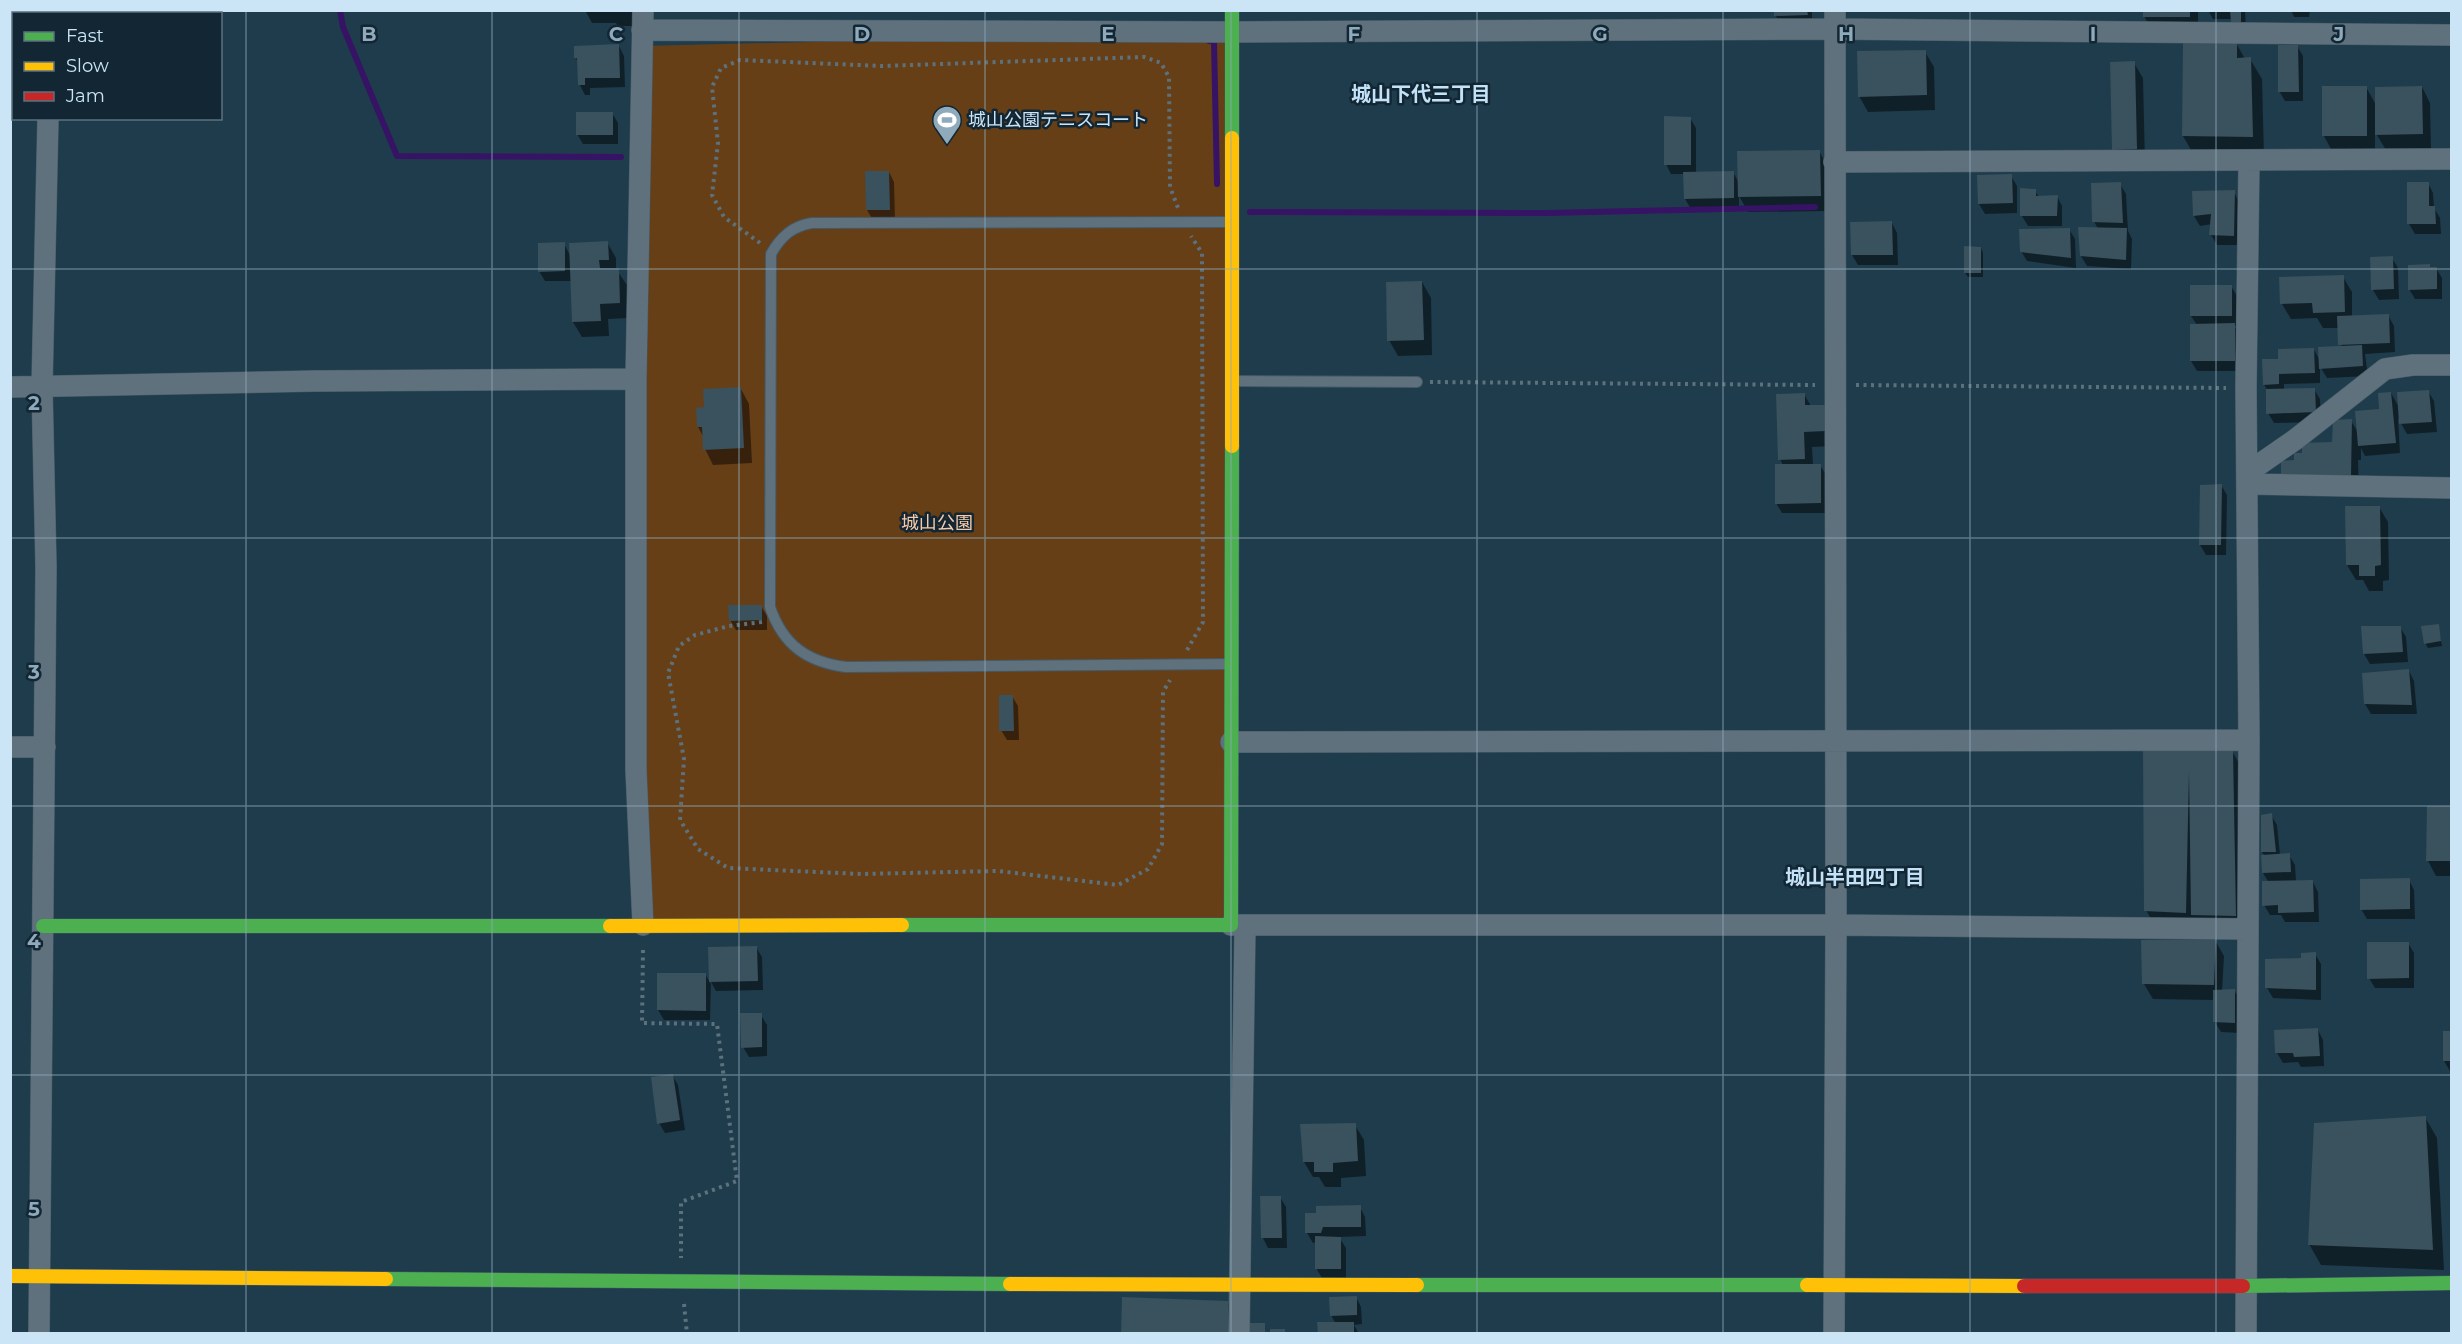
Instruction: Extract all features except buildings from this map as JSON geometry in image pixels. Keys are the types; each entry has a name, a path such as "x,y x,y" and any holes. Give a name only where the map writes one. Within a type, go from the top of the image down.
{"street":[{"path":"1232,10 1231,742 1238,925 1239,1334"},
{"path":"643,926 636,770 636,379 642,20 1232,32 1835,20 2451,35"},
{"path":"1834,1334 1835,20"},
{"path":"39,1334 46,567 42,387 48,120"},
{"path":"1834,162 2451,159"},
{"path":"2246,1334 2249,161"},
{"path":"2247,479 2385,369 2403,366 2451,365"},
{"path":"10,387 316,381 636,379"},
{"path":"2247,479 2451,488"},
{"path":"1231,742 2249,740"},
{"path":"10,747 45,747"},
{"path":"43,926 1836,925 2248,929"},
{"path":"10,1276 1240,1284 2245,1286 2451,1284"}],"lane":[{"path":"1231,664 846,667 828,665 809,658 789,641 775,621 770,607 772,252 787,233 798,225 812,223 1232,222"},
{"path":"1231,381 1417,382"}],"path":[{"path":"772,252 724,217 712,195 718,142 712,87 721,68 740,60 882,66 1144,57 1161,63 1168,77 1170,187 1183,222 1202,253 1203,622 1163,692 1162,844 1148,869 1118,885 998,871 861,874 728,868 698,849 680,820 684,759 668,673 679,646 695,635 729,626 775,621"},
{"path":"643,926 642,1023 717,1024 737,1181 681,1202 682,1281"}],"green space":[{"name":"城山公園","path":"1232,32 1231,925 643,925 642,46"}],"waterway":[{"path":"340,10 343,27 397,156 621,157"},
{"path":"1209,41 1214,41 1217,184"},
{"path":"1250,212 1546,213 1815,207"}],"traffic: fast":[{"path":"1232,10 1232,138"},
{"path":"902,925 1231,925 1232,446"},
{"path":"43,926 610,926"},
{"path":"386,1279 1010,1284"},
{"path":"2243,1286 2452,1283"},
{"path":"1417,1285 1807,1285"}],"traffic: slow":[{"path":"1232,138 1232,446"},
{"path":"610,926 902,925"},
{"path":"10,1276 386,1279"},
{"path":"1010,1284 1417,1285"},
{"path":"1807,1285 2024,1286"}],"traffic: jam":[{"path":"2024,1286 2243,1286"}],"place":[{"name":"城山公園テニスコート","path":"947,146"}],"district":[{"name":"城山下代三丁目","path":"1421,94"},
{"name":"城山半田四丁目","path":"1855,877"}]}
